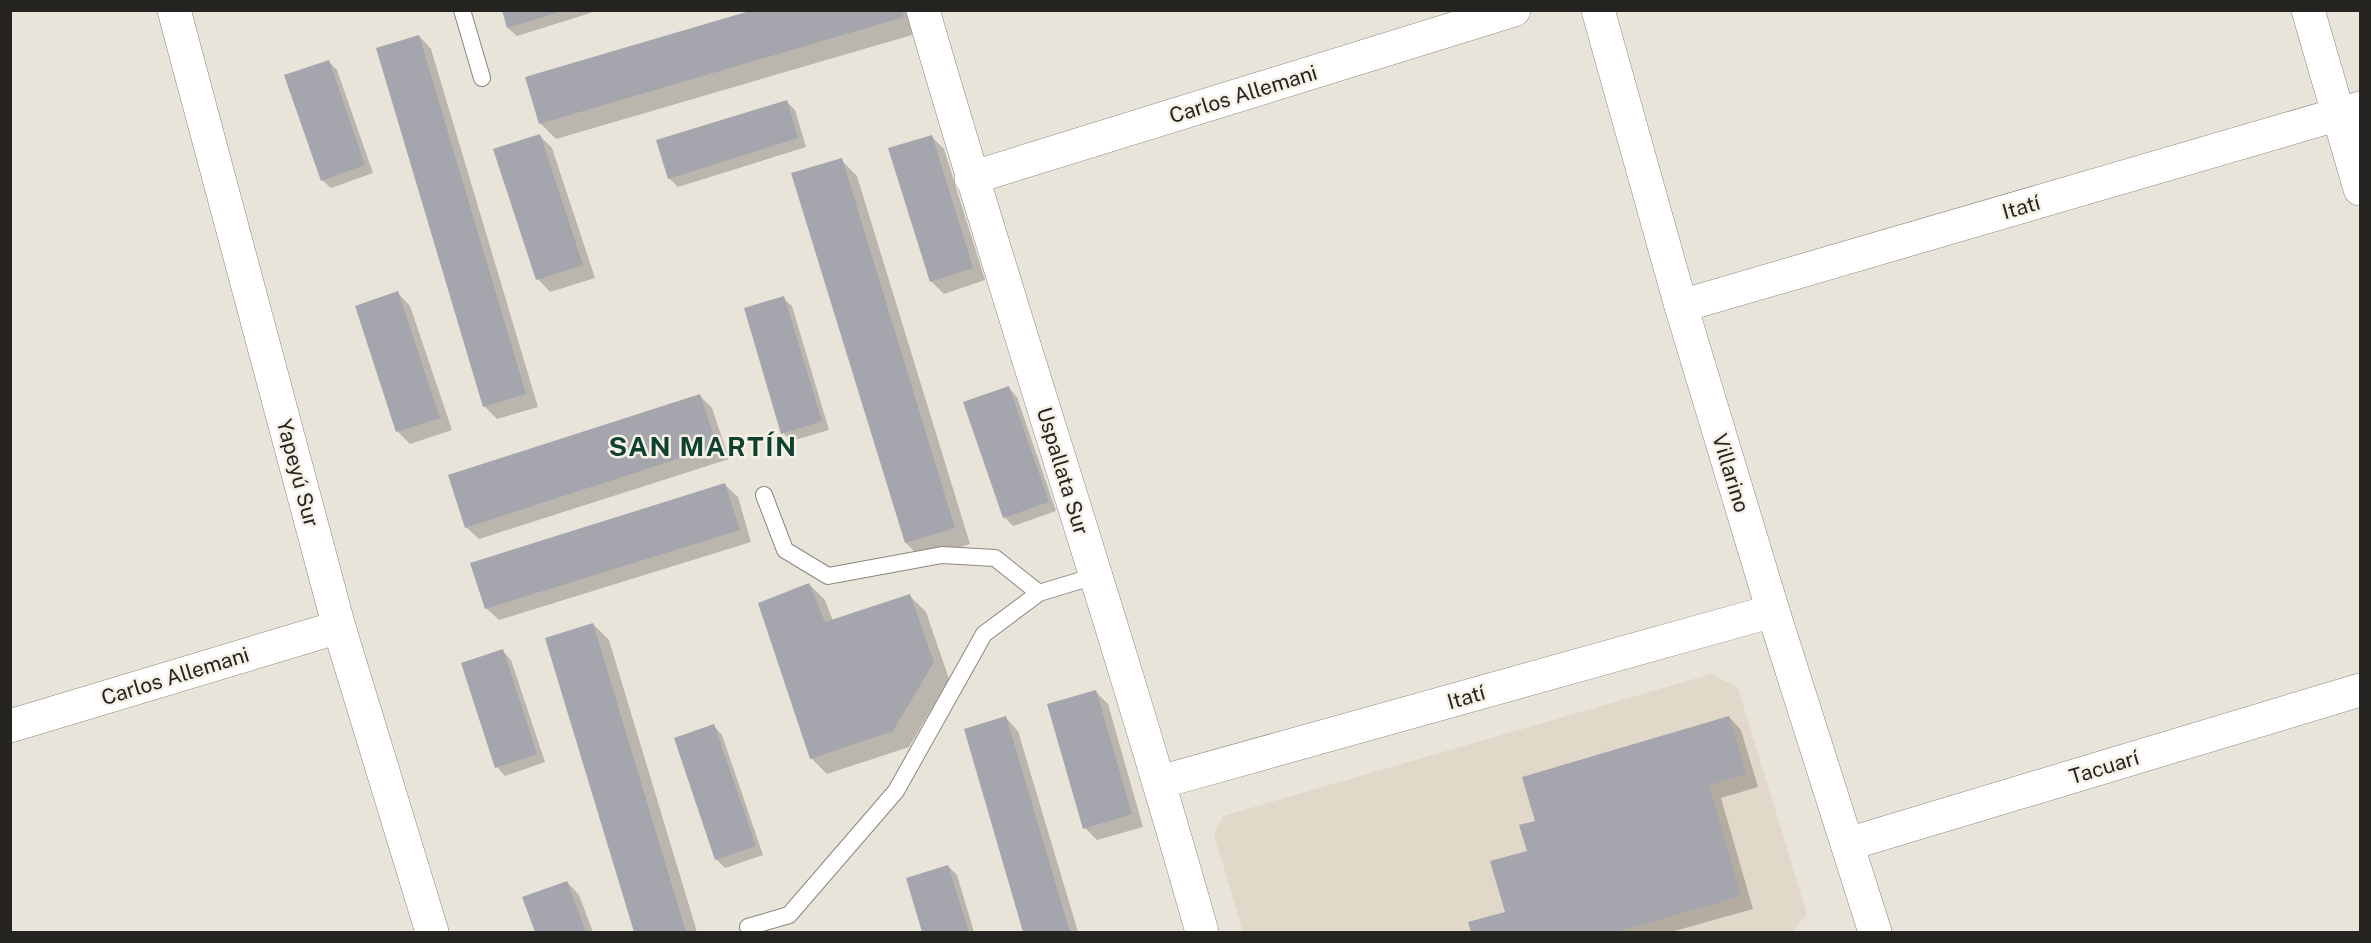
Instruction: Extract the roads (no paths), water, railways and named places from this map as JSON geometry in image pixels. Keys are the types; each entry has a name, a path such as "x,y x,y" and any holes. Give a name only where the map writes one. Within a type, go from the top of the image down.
{"street":[{"name":"Yapeyú Sur","path":"174,10 339,627 432,933"},
{"name":"Uspallata Sur","path":"923,10 971,178 1160,782 1202,933"},
{"name":"Carlos Allemani","path":"971,178 1514,10"},
{"name":"Villarino","path":"1598,10 1681,306 1773,611 1875,933"},
{"path":"2308,10 2350,111 2361,189"},
{"name":"Itatí","path":"1681,306 2350,111"},
{"name":"Itatí","path":"1160,782 1773,611"},
{"name":"Carlos Allemani","path":"10,726 339,627"},
{"name":"Tacuarí","path":"1848,844 2361,690"}],"lane":[{"path":"462,10 482,78"},
{"path":"764,495 785,550 828,576 942,555 995,558 1039,594"},
{"path":"748,927 789,915 896,791 984,634 1039,594 1095,576"}],"district":[{"name":"SAN MARTÍN","path":"703,446"}]}
